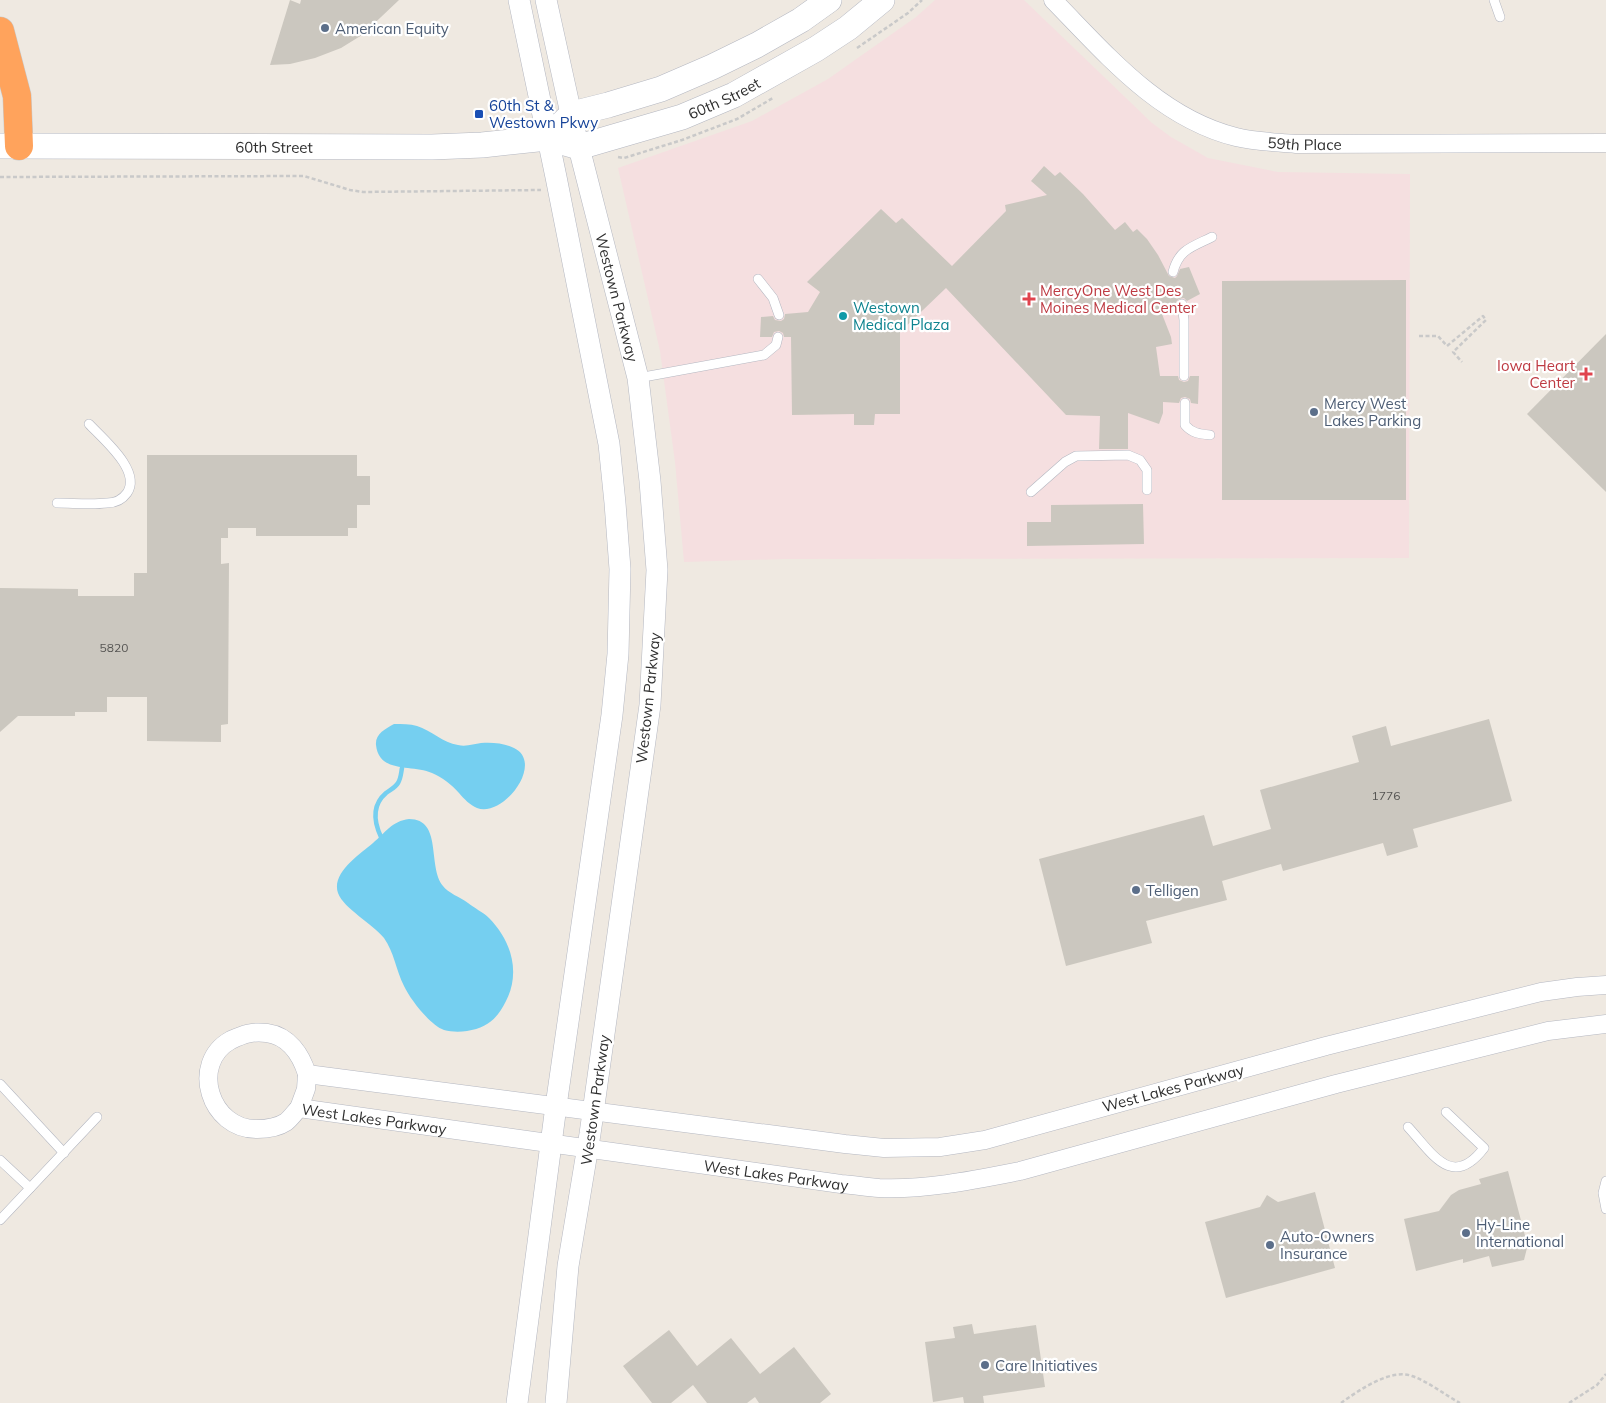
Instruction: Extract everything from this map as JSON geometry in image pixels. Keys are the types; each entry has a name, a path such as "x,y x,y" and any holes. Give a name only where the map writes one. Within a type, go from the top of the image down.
{"highway":[{"path":"0,31 17,96 9,146"}],"main road":[{"path":"547,138 572,114 661,88 712,67 757,45 800,20 829,0"},
{"name":"60th Street","path":"9,146 432,147 482,145 547,138 579,148 682,117 734,95 816,49 848,28 882,0"}],"street":[{"path":"517,1403 556,1106 612,715 618,654 620,569 616,503 609,444 519,0"},
{"name":"Westown Parkway","path":"546,0 579,148 638,378 650,481 657,570 650,705 594,1112 568,1266 556,1403"},
{"name":"59th Place","path":"1053,0 1121,69 1148,93 1183,115 1205,126 1235,137 1309,144 1606,143"},
{"name":"West Lakes Parkway","path":"1606,985 1541,992 1326,1046 985,1140 940,1147 884,1148 845,1144 307,1074 303,1061 294,1048 283,1039 271,1033 245,1033 225,1044 216,1054 210,1066 208,1076 209,1089 217,1109 235,1125 248,1130 269,1129 286,1122 299,1108 880,1188 927,1186 971,1181 1020,1171 1336,1084 1548,1031 1606,1024"},
{"path":"299,1108 306,1089 307,1074"}],"lane":[{"path":"1494,0 1500,17"},
{"path":"1173,272 1176,260 1182,253 1212,237"},
{"path":"758,279 773,298 779,315"},
{"path":"1182,304 1184,320 1184,376"},
{"path":"638,378 764,355 776,346 778,337"},
{"path":"1184,403 1184,425 1197,434 1210,434"},
{"path":"57,503 108,503 118,501 129,489 130,475 125,464 89,424"},
{"path":"1031,492 1065,462 1076,456 1128,456 1140,460 1147,470 1147,490"},
{"path":"0,1084 64,1153"},
{"path":"1408,1127 1442,1164 1453,1167 1466,1166 1484,1148 1446,1112"},
{"path":"0,1220 97,1117"},
{"path":"0,1160 30,1188"},
{"path":"1606,1182 1603,1193 1606,1209"}],"path":[{"path":"0,177 304,176 363,192 542,190"},
{"path":"1447,346 1483,316 1486,320 1454,352"},
{"path":"1419,336 1438,336 1462,362"},
{"path":"1569,1403 1597,1385 1606,1374"},
{"path":"1341,1403 1360,1390 1385,1378 1399,1375 1411,1375 1460,1403"}],"shaded area":[{"name":"MercyOne West Des Moines Medical Center","path":"935,0 1024,0 1152,123 1171,137 1208,158 1278,172 1410,174 1409,558 785,559 684,562 675,462 660,351 618,168 752,121 828,79 916,17"}],"water":[{"path":"394,724 417,726 447,742 458,745 467,746 489,743 510,746 522,755 525,765 523,776 517,787 498,805 487,809 477,808 467,802 450,784 436,775 424,770 390,764 383,760 378,754 376,741 381,732"},
{"path":"409,819 420,821 426,827 433,845 438,877 443,886 489,918 497,927 508,946 513,968 513,979 506,1001 491,1022 474,1030 447,1031 427,1017 416,1004 401,980 384,938 346,905 338,893 339,878 354,858 393,825"}],"building":[{"name":"American Equity","path":"290,0 300,4 301,0 399,0 362,35 341,48 315,58 290,64 270,65"},
{"path":"1044,166 1055,176 1060,172 1083,194 1115,230 1125,222 1133,232 1137,229 1158,255 1169,276 1175,278 1180,269 1189,267 1200,294 1187,301 1184,298 1179,299 1176,302 1176,307 1162,314 1172,344 1156,347 1160,376 1178,376 1179,380 1184,382 1188,381 1190,376 1199,376 1198,404 1191,403 1190,399 1185,397 1181,398 1179,403 1163,402 1163,413 1159,424 1128,413 1128,449 1099,449 1100,416 1066,415 946,288 900,332 900,414 875,414 874,425 854,425 854,414 792,415 791,337 784,337 783,333 779,331 774,332 772,337 760,337 761,317 773,316 775,320 781,321 784,319 785,314 808,312 820,292 807,282 881,209 896,223 902,218 952,266 1006,211 1005,205 1047,195 1031,181"},
{"name":"Mercy West Lakes Parking","path":"1406,280 1406,500 1222,500 1222,281"},
{"name":"Iowa Heart Center","path":"1606,334 1606,492 1527,414"},
{"path":"147,455 357,455 357,476 370,476 370,505 357,505 357,528 348,528 348,536 256,536 256,528 228,528 228,538 221,538 221,564 229,563 228,724 221,725 221,742 147,741 147,697 107,697 107,712 75,712 75,716 18,716 0,732 0,588 78,589 78,596 134,596 134,573 147,573"},
{"path":"1143,504 1144,544 1027,546 1027,522 1051,522 1051,505"},
{"path":"1489,719 1512,801 1413,829 1418,847 1387,856 1383,843 1283,871 1281,864 1222,881 1227,900 1146,921 1152,943 1066,966 1039,859 1204,815 1213,846 1271,829 1260,790 1359,762 1352,736 1386,726 1391,746"},
{"name":"Hy-Line International","path":"1508,1171 1528,1247 1524,1260 1492,1267 1489,1256 1463,1263 1463,1259 1416,1271 1404,1219 1439,1211 1451,1195 1459,1190 1481,1184 1479,1179"},
{"name":"Auto-Owners Insurance","path":"1315,1192 1335,1268 1226,1298 1205,1222 1260,1207 1267,1195 1278,1202"},
{"name":"Care Initiatives","path":"972,1324 974,1334 1036,1325 1045,1387 983,1396 984,1403 964,1403 963,1397 933,1402 925,1342 955,1338 953,1327"},
{"path":"669,1330 697,1366 731,1338 760,1374 794,1347 831,1394 820,1403 759,1403 755,1397 747,1403 707,1403 693,1385 671,1403 652,1403 623,1366"}],"waterway":[{"path":"381,837 376,820 376,808 381,798 398,783 402,768"}],"place":[{"name":"American Equity","path":"325,28"},
{"name":"60th St & Westown Pkwy","path":"479,114"},
{"name":"MercyOne West Des Moines Medical Center","path":"1029,299"},
{"name":"Westown Medical Plaza","path":"843,316"},
{"name":"Iowa Heart Center","path":"1586,374"},
{"name":"Mercy West Lakes Parking","path":"1314,412"},
{"name":"Telligen","path":"1136,890"},
{"name":"Hy-Line International","path":"1466,1233"},
{"name":"Auto-Owners Insurance","path":"1270,1245"},
{"name":"Care Initiatives","path":"985,1365"}]}
